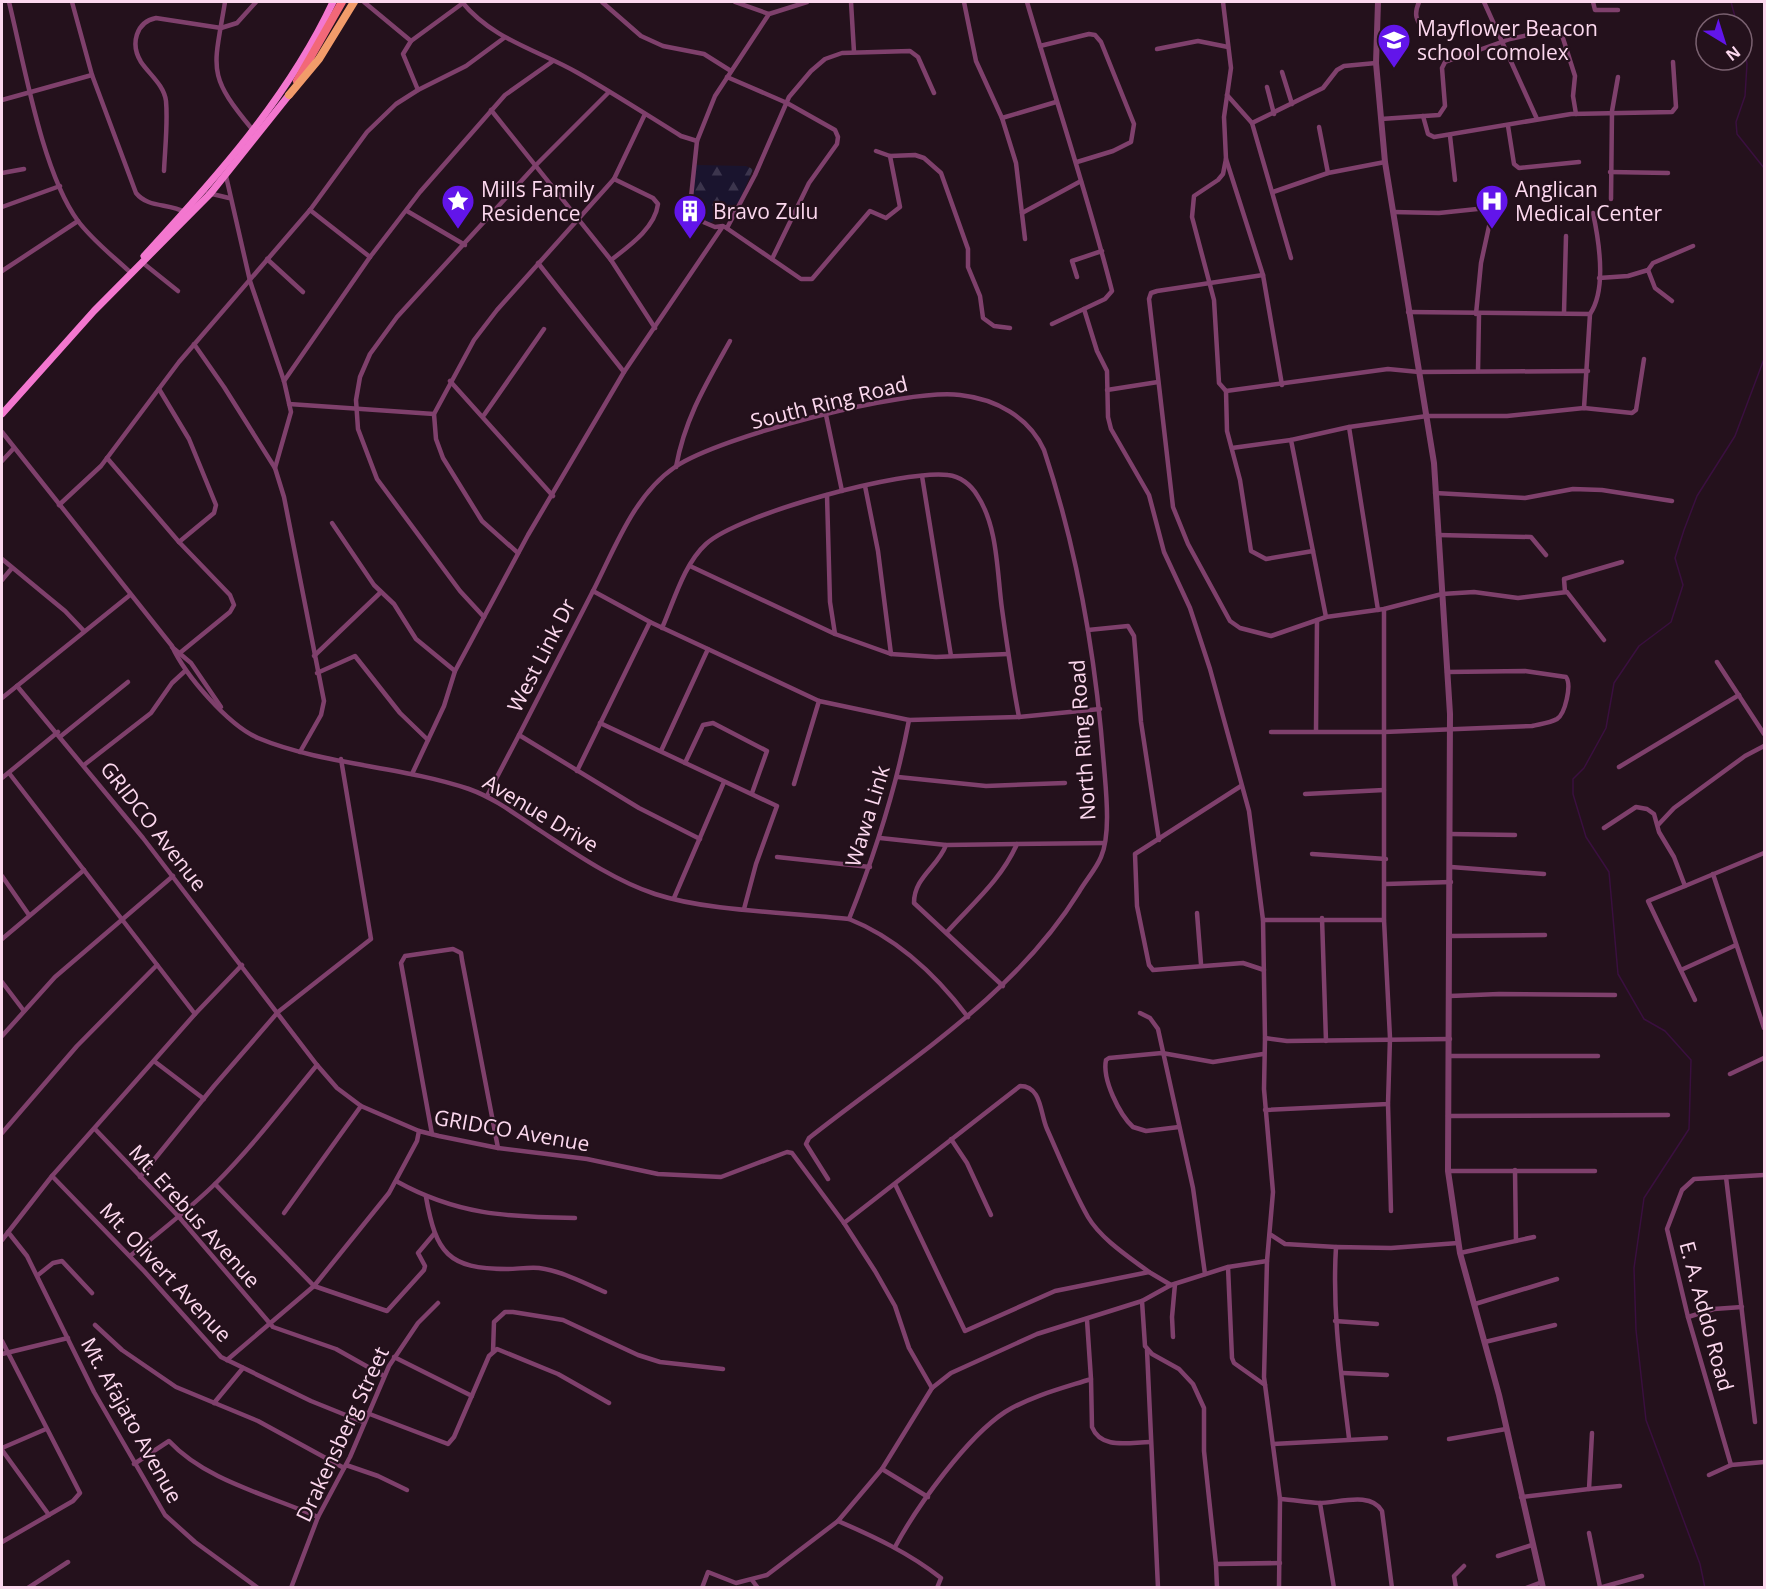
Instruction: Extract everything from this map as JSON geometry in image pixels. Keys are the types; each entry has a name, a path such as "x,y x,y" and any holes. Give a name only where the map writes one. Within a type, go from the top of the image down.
{"highway":[{"path":"289,95 320,59 354,2"}],"main road":[{"path":"131,273 143,263 207,192 294,73 333,2"},
{"path":"2,414 185,212 226,176 289,95 342,2"}],"street":[{"path":"9,2 46,150 60,186 78,221 131,273"},
{"path":"72,2 93,75 127,170 142,200 170,205 185,212"},
{"path":"225,2 215,60 217,78 224,94 252,129"},
{"path":"164,171 166,100 159,85 140,61 136,34 146,20 156,18 221,28 237,23 256,2"},
{"path":"364,2 411,41"},
{"path":"371,8 374,2"},
{"path":"418,90 403,54 411,41 463,2 488,28 504,38 553,61 609,92 681,136 697,141"},
{"path":"602,2 641,36 663,46 704,54 731,71"},
{"path":"739,2 769,14"},
{"path":"807,2 799,2 769,14 715,96 697,141 689,216 715,227 725,227 801,279 812,279 870,211 886,218 898,211 900,202 890,156"},
{"path":"851,2 854,52"},
{"path":"964,2 976,61 1002,118 1016,163 1025,239"},
{"path":"1027,2 1056,102 1077,162 1112,291 1105,299 1052,324"},
{"path":"1223,2 1231,68 1224,117 1226,159 1223,174 1218,180 1194,196 1192,217 1210,283 1217,330 1219,383 1226,391 1227,431 1240,480 1251,551 1266,559 1313,551"},
{"path":"1378,2 1376,63 1385,162 1427,416 1435,493 1447,672 1450,728 1451,867 1448,1171 1460,1253 1485,1342 1543,1585 1526,1587"},
{"path":"1419,2 1415,12 1416,19 1425,33 1438,32"},
{"path":"1484,2 1537,119"},
{"path":"1593,2 1595,10 1618,10"},
{"path":"1381,119 1443,112 1442,68 1445,62 1522,36 1560,30 1575,76 1573,96 1576,114"},
{"path":"1040,46 1089,34 1095,35 1101,42 1134,124 1131,142 1113,151 1077,162"},
{"path":"59,505 95,473 194,344 310,210 367,132 396,104 418,90 466,66 504,38"},
{"path":"1157,49 1198,41 1228,47"},
{"path":"411,774 444,706 455,671 518,553 624,372 725,227 755,175 789,97 825,59 854,52 910,51 918,57 934,93"},
{"path":"284,381 370,256 490,110 505,95 553,61"},
{"path":"1423,116 1430,136 1450,136 1576,114 1675,110 1673,62"},
{"path":"1252,123 1274,114 1327,85 1337,70 1344,66 1376,63"},
{"path":"1282,72 1292,104"},
{"path":"2,100 93,75"},
{"path":"727,77 787,103 834,130 838,137 837,144 809,183 772,259"},
{"path":"1611,199 1612,111 1618,77"},
{"path":"1267,87 1274,114"},
{"path":"484,617 460,591 377,478 362,444 356,407 360,377 370,354 397,317 465,246 535,166 609,92"},
{"path":"1227,95 1252,123 1291,258"},
{"path":"1002,118 1056,102"},
{"path":"490,110 611,260 655,328"},
{"path":"518,553 482,521 443,458 436,438 434,414 474,340 496,310 614,179 645,114"},
{"path":"1508,126 1514,164 1519,168 1579,162"},
{"path":"1319,127 1328,173"},
{"path":"1450,136 1455,180"},
{"path":"876,151 890,156 915,155 924,158 941,173 968,249 968,267 980,296 983,318 994,326 1010,328"},
{"path":"1226,159 1263,275 1281,385"},
{"path":"1273,192 1328,173 1385,162"},
{"path":"2,173 24,169"},
{"path":"1610,172 1668,173"},
{"path":"226,176 229,198 250,281 284,381 291,412 275,468"},
{"path":"611,260 641,235 657,211 657,204 652,198 614,179"},
{"path":"1022,213 1081,181"},
{"path":"2,207 60,186"},
{"path":"207,192 229,198"},
{"path":"1393,212 1439,213 1506,206"},
{"path":"1478,371 1480,263 1493,208"},
{"path":"310,210 370,256"},
{"path":"407,211 465,246"},
{"path":"1584,408 1590,314 1595,305 1599,278 1600,242 1593,213"},
{"path":"2,272 78,221"},
{"path":"1564,313 1566,236"},
{"path":"1599,278 1628,276 1648,270 1653,263 1693,246"},
{"path":"1077,277 1072,261 1102,251"},
{"path":"267,259 303,292"},
{"path":"538,262 587,329 624,372"},
{"path":"143,263 178,291"},
{"path":"1648,270 1655,288 1672,301"},
{"path":"1263,275 1151,293 1151,328 1173,507 1188,544 1230,621 1240,628 1271,636 1326,617 1384,609 1442,594 1474,592 1518,598 1565,592"},
{"path":"1084,309 1097,351 1107,371 1111,429 1149,495 1164,552 1199,633 1249,812 1263,920 1265,1110 1273,1192 1267,1261 1265,1385 1280,1499 1279,1587"},
{"path":"1408,312 1590,314"},
{"path":"484,415 544,329"},
{"path":"676,466 685,426 692,408 730,341"},
{"path":"194,344 275,468 284,497 307,606 323,709 300,752"},
{"path":"1232,448 1427,416 1507,416 1584,408 1635,412 1644,359"},
{"path":"1226,391 1388,369 1419,372 1588,371"},
{"path":"450,381 484,415 553,496"},
{"path":"1107,390 1158,382"},
{"path":"159,388 189,439 216,505 214,513 179,542"},
{"name":"South Ring Road","path":"593,591 629,521 649,490 676,466 709,451 826,415 913,397 960,394 1001,406 1019,417 1038,437 1044,450 1068,536 1080,591"},
{"path":"289,404 434,414"},
{"path":"826,415 842,491"},
{"path":"1349,427 1378,610"},
{"path":"2,432 172,646 185,671 222,710"},
{"path":"1291,440 1326,617"},
{"path":"2,461 14,448"},
{"path":"107,458 179,542 230,595 234,605 231,612 181,652"},
{"path":"662,628 690,566 706,544 724,530 842,491 922,476 949,475 966,482 977,494 991,528 1019,717"},
{"path":"922,476 951,656"},
{"path":"864,486 878,551 891,654"},
{"path":"1435,493 1525,498 1573,489 1602,489 1672,501"},
{"path":"827,495 830,602 835,634"},
{"path":"332,524 381,592 394,604 416,639 455,671"},
{"path":"1438,535 1531,537 1545,555"},
{"path":"2,559 84,632"},
{"path":"1604,640 1565,592 1563,579 1622,562"},
{"path":"690,566 835,634 891,654 951,656 1008,654"},
{"path":"2,580 12,568"},
{"name":"West Link Dr","path":"700,839 639,808 519,735 593,591 662,628 819,701 909,720 1019,717 1100,709"},
{"name":"North Ring Road","path":"828,1179 806,1144 809,1138 968,1017 1003,986 1037,951 1066,913 1099,860 1104,843 1107,800 1100,709 1080,591"},
{"path":"314,656 381,592"},
{"path":"2,698 130,595"},
{"path":"1384,609 1386,859 1384,920 1390,1038 1388,1104 1391,1212"},
{"path":"1316,731 1317,620"},
{"path":"577,771 650,622"},
{"path":"1088,630 1121,625 1128,626 1134,636 1141,722 1159,840"},
{"path":"172,646 181,652 211,689 222,710"},
{"path":"661,752 708,649"},
{"path":"317,673 355,657 400,713 428,740"},
{"path":"1717,662 1764,734"},
{"path":"84,765 151,713 172,683 185,671"},
{"path":"1271,732 1384,732 1532,726 1555,721 1562,712 1569,681 1566,677 1530,672 1447,672"},
{"path":"2,778 128,682"},
{"name":"GRIDCO Avenue","path":"17,686 59,734 173,876 337,1088 361,1106 419,1131 498,1148 587,1159 658,1174 721,1177 787,1152 795,1156 844,1223 895,1306 909,1347 932,1388"},
{"path":"1619,767 1738,695"},
{"path":"794,784 819,701"},
{"name":"Avenue Drive","path":"222,710 256,737 300,752 411,774 487,796 601,868 655,893 744,909 849,919"},
{"name":"Wawa Link","path":"849,919 880,838 898,777 909,720"},
{"path":"600,723 724,782 774,803 778,810 756,864 744,909"},
{"path":"685,763 703,725 712,723 768,751 752,793"},
{"path":"487,796 519,735"},
{"path":"1659,825 1674,808 1745,756 1764,746"},
{"path":"140,1177 278,1012 371,939 341,759"},
{"path":"9,773 195,1014"},
{"path":"898,777 986,786 1065,783"},
{"path":"674,898 724,782"},
{"path":"1241,786 1134,856 1137,906 1149,965 1153,969 1243,963 1264,970"},
{"path":"1305,794 1384,790"},
{"path":"1604,828 1636,807 1647,809 1654,814 1684,886"},
{"path":"1450,834 1515,835"},
{"path":"880,838 946,844 1104,843"},
{"path":"946,844 937,862 915,888 914,897 918,907 1003,986"},
{"path":"947,932 988,891 1005,867 1017,844"},
{"path":"1695,1000 1648,901 1764,853"},
{"path":"1312,854 1386,859"},
{"path":"777,857 870,867"},
{"path":"1451,867 1544,874"},
{"path":"2,939 84,870"},
{"path":"1713,874 1764,1028"},
{"path":"2,876 29,915"},
{"path":"2,1036 54,977 173,876"},
{"path":"1386,884 1451,882"},
{"path":"1197,913 1201,964"},
{"path":"1263,920 1322,918 1384,920"},
{"path":"1322,918 1326,1041"},
{"path":"849,919 880,934 908,955 950,993 968,1017"},
{"path":"1451,936 1545,935"},
{"path":"1681,970 1736,945"},
{"path":"432,1134 401,963 405,956 453,949 460,953 462,960 498,1148"},
{"path":"2,1132 77,1046 157,965"},
{"path":"2,1240 52,1176 195,1014 242,965"},
{"path":"2,982 24,1011"},
{"path":"1450,996 1615,995"},
{"path":"1758,1008 1764,1005"},
{"path":"1140,1012 1150,1018 1158,1029 1193,1188 1205,1274"},
{"path":"1265,1038 1287,1041 1450,1038"},
{"path":"1179,1127 1146,1131 1133,1127 1115,1098 1105,1070 1109,1058 1162,1053 1213,1062 1263,1054"},
{"path":"1449,1056 1598,1056"},
{"path":"1730,1074 1764,1058"},
{"path":"154,1061 204,1099"},
{"path":"130,1256 215,1184 269,1124 317,1065"},
{"path":"844,1223 1020,1086 1030,1087 1036,1094 1043,1120 1088,1217 1122,1252 1149,1272 1173,1285"},
{"path":"1265,1110 1388,1104"},
{"path":"284,1213 361,1106"},
{"path":"1448,1116 1668,1115"},
{"name":"Mt. Erebus Avenue","path":"95,1129 178,1217 270,1324"},
{"path":"227,1360 314,1286 396,1181 417,1141 419,1131"},
{"path":"951,1139 967,1163 991,1215"},
{"path":"1515,1170 1516,1241"},
{"path":"1448,1171 1595,1172"},
{"name":"E. A. Addo Road","path":"1731,1465 1688,1317 1667,1229 1682,1190 1694,1179 1764,1175"},
{"name":"Mt. Olivert Avenue","path":"52,1176 130,1256 216,1352 243,1368 342,1415 363,1422"},
{"path":"1726,1177 1755,1422"},
{"path":"396,1181 440,1203 512,1217 575,1218"},
{"path":"215,1184 314,1286 387,1311 424,1270 425,1266 418,1253 419,1249 434,1234"},
{"path":"895,1184 965,1331 1055,1290 1149,1272"},
{"path":"426,1197 434,1234 447,1256 466,1266 484,1269 538,1268 578,1280 605,1292"},
{"name":"Mt. Afajato Avenue","path":"8,1232 38,1275 93,1392 134,1464 172,1523 258,1587"},
{"path":"1271,1235 1285,1244 1336,1247 1391,1248 1458,1243"},
{"path":"1460,1253 1534,1237"},
{"path":"1336,1247 1335,1321 1349,1438"},
{"path":"38,1275 53,1263 62,1261 92,1293"},
{"path":"702,1587 708,1572 736,1583 752,1580 790,1560 838,1521 882,1469 932,1388 951,1373 1037,1334 1142,1301 1173,1285 1228,1267 1267,1261"},
{"path":"1228,1267 1232,1358 1234,1363 1265,1385"},
{"path":"1475,1304 1557,1279"},
{"path":"1173,1285 1173,1336"},
{"path":"1142,1301 1144,1342 1148,1350 1150,1442 1158,1587"},
{"name":"Drakensberg Street","path":"291,1587 318,1517 345,1466 384,1376 394,1357 418,1323 438,1303"},
{"path":"1688,1317 1714,1309 1742,1307"},
{"path":"367,1413 445,1444 454,1437 493,1352 494,1322 505,1312 563,1320 638,1355 660,1362 723,1369"},
{"path":"1087,1320 1092,1427 1095,1434 1109,1443 1150,1442"},
{"path":"1335,1321 1377,1324"},
{"path":"95,1324 122,1350 176,1387 258,1421 345,1466 378,1476 407,1490"},
{"path":"270,1324 284,1333 336,1349 384,1376"},
{"path":"1485,1342 1555,1325"},
{"path":"4,1353 68,1338"},
{"path":"2,1341 4,1353 80,1493 73,1502 2,1542"},
{"path":"493,1352 502,1349 522,1357 609,1403"},
{"path":"1148,1350 1179,1369 1193,1384 1204,1408 1204,1451 1217,1587"},
{"path":"394,1357 472,1396"},
{"path":"214,1403 243,1368"},
{"path":"1343,1373 1387,1375"},
{"path":"895,1546 928,1497 985,1427 1041,1395 1091,1379"},
{"path":"46,1429 2,1449 49,1515"},
{"path":"1449,1439 1506,1429"},
{"path":"1589,1489 1592,1433"},
{"path":"1273,1444 1349,1438 1386,1438"},
{"path":"134,1464 169,1441 185,1456 216,1473 318,1517"},
{"path":"1709,1475 1731,1465 1764,1462"},
{"path":"882,1469 928,1497"},
{"path":"1521,1497 1620,1486"},
{"path":"1280,1499 1320,1503 1362,1500 1380,1507 1392,1587"},
{"path":"1320,1503 1334,1587"},
{"path":"838,1521 895,1546 940,1578 936,1587"},
{"path":"1589,1533 1603,1587 1642,1576"},
{"path":"1498,1556 1532,1545"},
{"path":"28,1587 69,1562"},
{"path":"1216,1564 1281,1563"},
{"path":"1456,1587 1454,1576 1464,1566"},
{"path":"752,1580 758,1587"}],"green space":[{"path":"696,165 746,166 753,169 739,202 729,209 730,214 709,223 690,215"}],"waterway":[{"path":"1731,2 1734,12"},
{"path":"1746,72 1745,96 1736,122 1737,134 1764,168"},
{"path":"1705,1588 1700,1564 1646,1420 1636,1330 1634,1268 1644,1198 1689,1129 1691,1060 1665,1031 1644,1019 1618,974 1609,872 1586,837 1573,794 1573,779 1584,768 1606,728 1614,683 1639,646 1671,622 1683,585 1675,558 1684,530 1697,496 1735,436 1764,359"}],"place":[{"name":"Mayflower Beacon school comolex","path":"1394,69"},
{"name":"Mills Family Residence","path":"458,230"},
{"name":"Anglican Medical Center","path":"1492,230"},
{"name":"Bravo Zulu","path":"690,240"}]}
